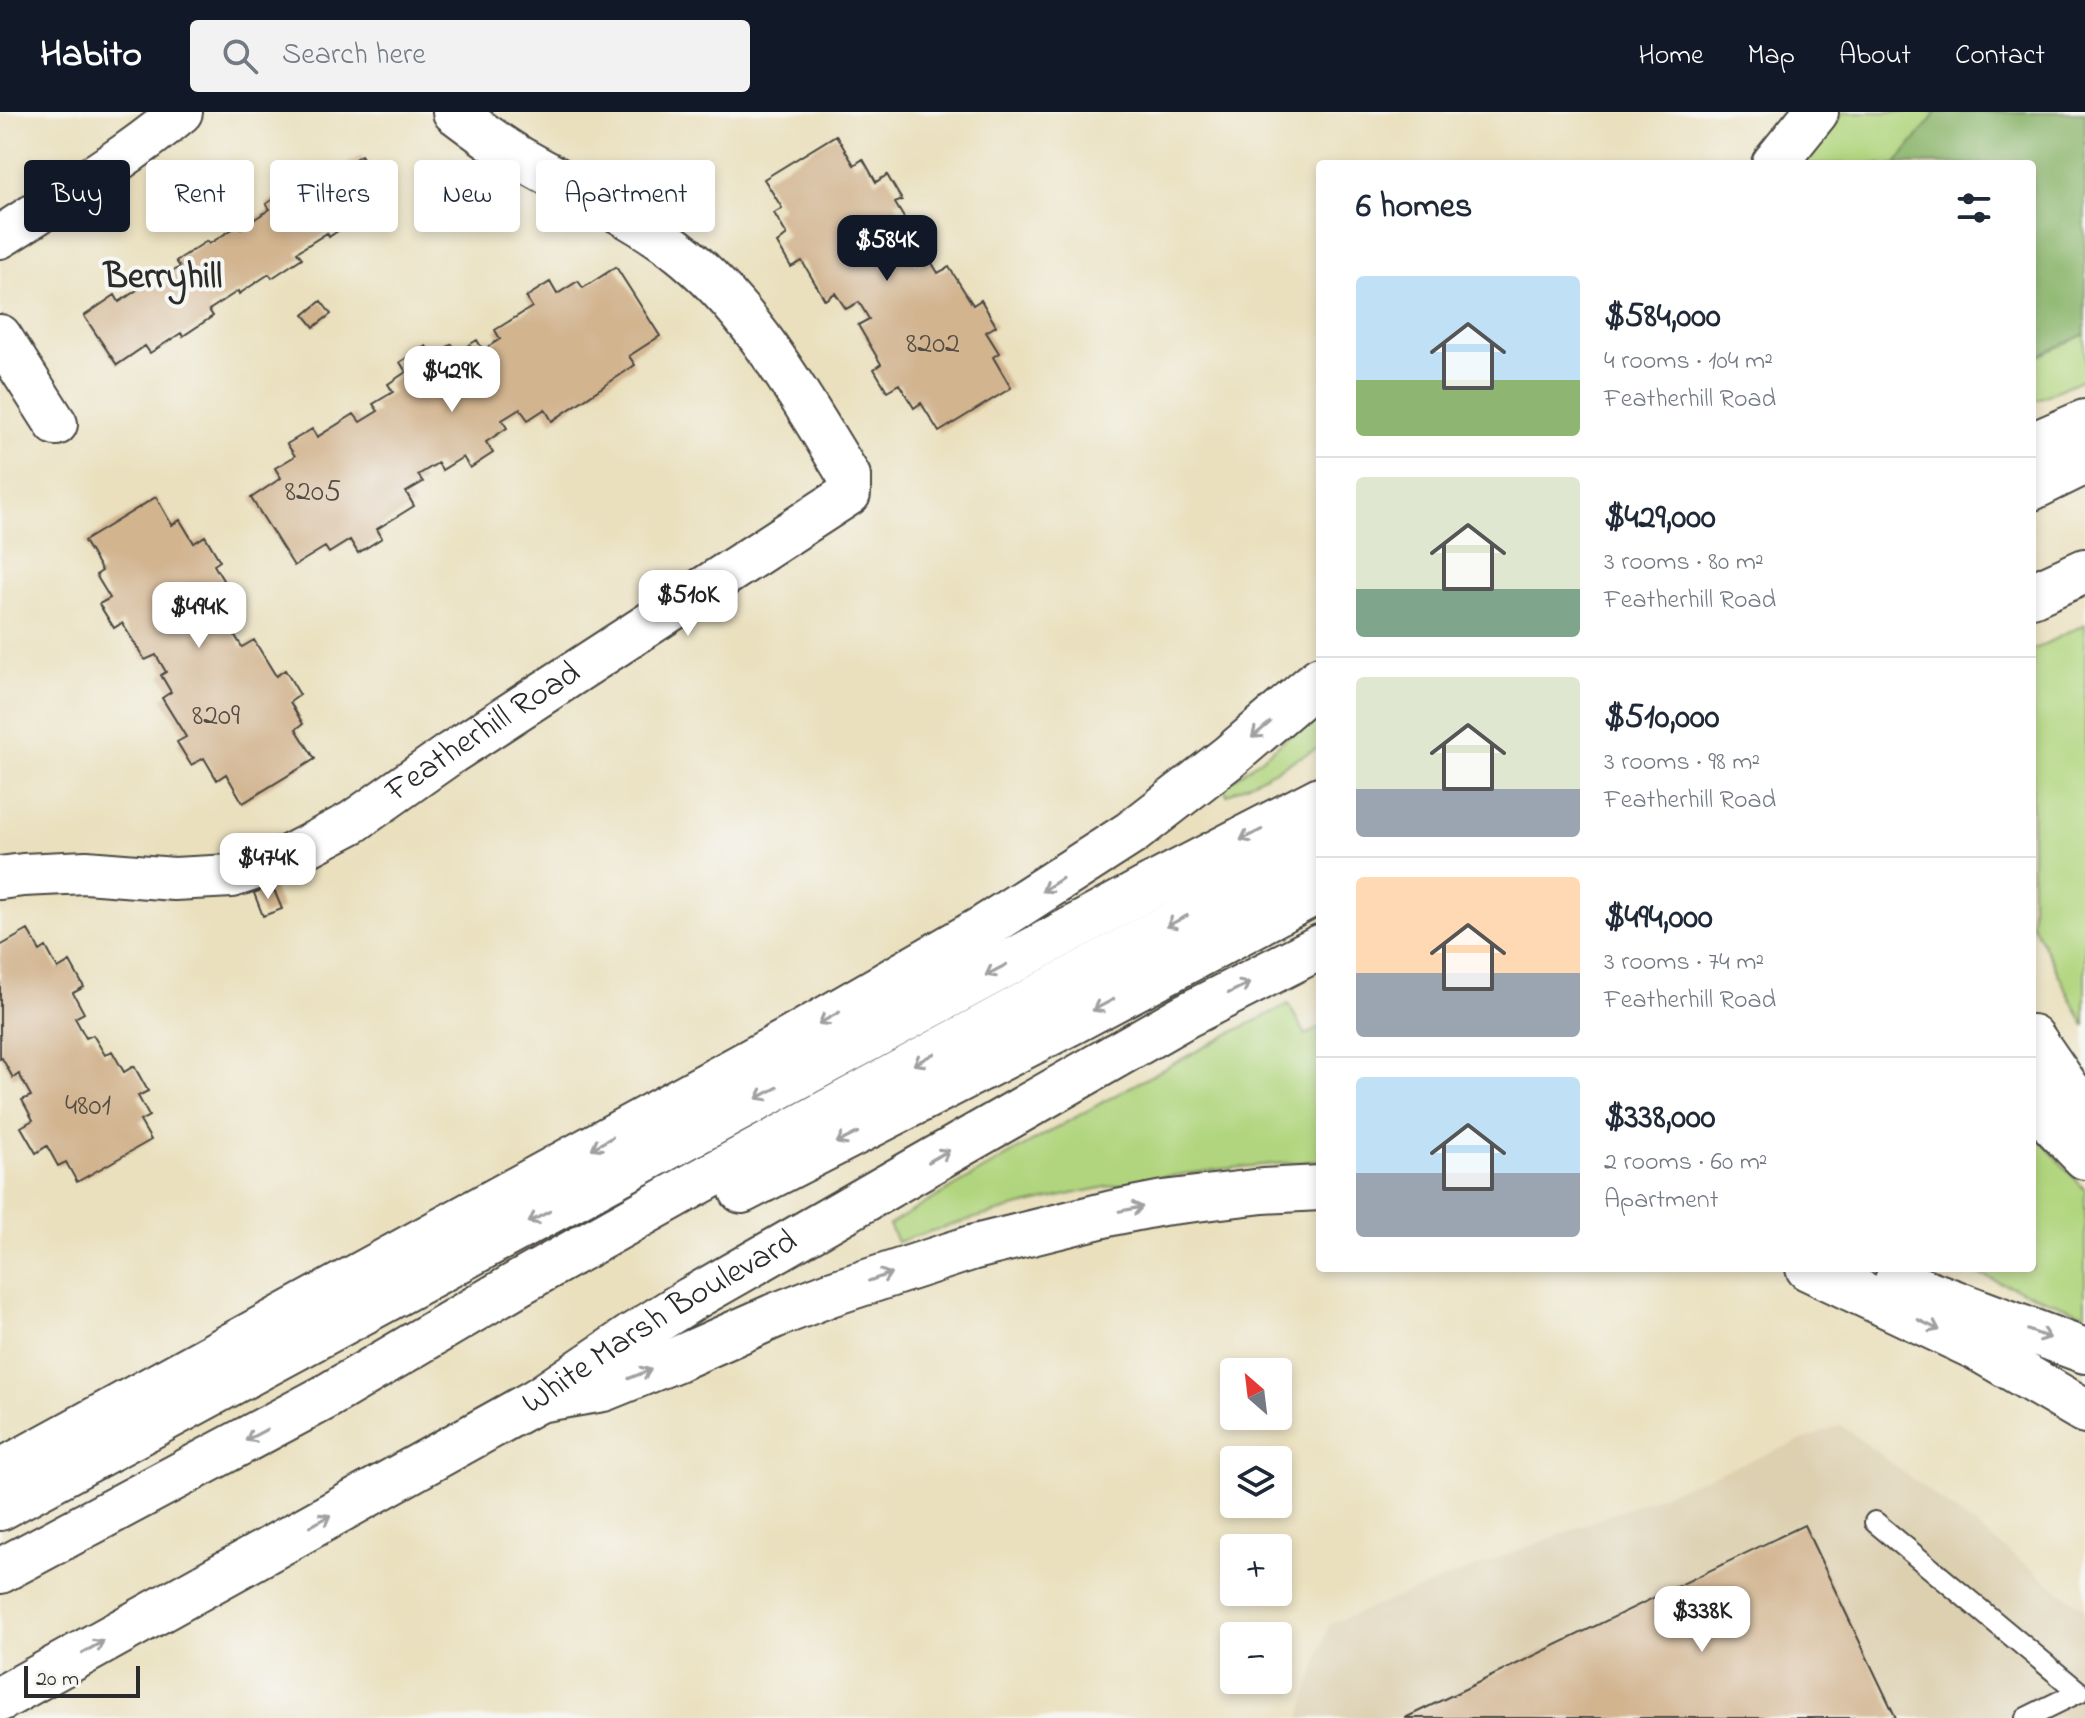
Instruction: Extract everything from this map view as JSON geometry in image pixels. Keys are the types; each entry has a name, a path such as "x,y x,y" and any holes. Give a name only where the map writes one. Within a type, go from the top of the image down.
{"highway":[{"path":"1777,160 1816,112"},
{"path":"2036,443 2085,422"},
{"path":"2036,486 2085,462"},
{"path":"2036,593 2085,571"},
{"path":"0,1472 789,1040 958,943 1131,833 1229,757 1316,682"},
{"path":"0,1508 1155,884 1316,801"},
{"path":"0,1571 324,1398 703,1179 1316,848"},
{"path":"324,1398 529,1301 1074,1021 1316,892"},
{"name":"White Marsh Boulevard","path":"0,1699 538,1400 691,1299 823,1222 1185,1016 1316,949"},
{"path":"2037,1067 2085,1109"},
{"path":"2037,1067 2055,1126 2085,1157"},
{"path":"538,1400 603,1389 816,1299 971,1248 1163,1203 1316,1188"},
{"path":"1832,1272 1863,1277 2085,1351"},
{"path":"1863,1277 2085,1411"}],"street":[{"path":"0,237 181,112"},
{"name":"Featherhill Road","path":"0,878 86,872 174,879 232,876 281,860 353,822 451,753 849,494 849,476 791,384 749,323 712,282 677,250 644,228 525,161 454,112"},
{"path":"0,336 56,424"}],"lane":[{"path":"1875,1522 2079,1692 2026,1718"}],"shaded area":[{"path":"1841,1425 2085,1609 2085,1718 1300,1718 1329,1624"}],"green space":[{"path":"1844,112 1937,112 1899,160 1804,160"},
{"path":"1937,112 2085,112 2085,334 2036,357 2036,160 1899,160"},
{"path":"2085,334 2085,378 2036,400 2036,357"},
{"path":"2085,624 2085,1026 2036,931 2036,648"},
{"path":"1316,712 1316,749 1227,795 1224,787"},
{"path":"1288,1004 1306,1035 1316,1029 1316,1161 1211,1170 1106,1187 1001,1211 897,1242 889,1225 1094,1107"},
{"path":"2036,1135 2085,1190 2085,1314 1972,1272 2036,1272"}],"building":[{"path":"836,135 854,165 863,159 876,182 887,175 902,200 895,203 918,241 906,249 917,266 929,258 938,273 949,267 973,305 981,300 996,326 986,332 999,353 993,357 1011,388 939,432 921,403 914,408 899,384 887,391 874,369 881,364 858,325 869,319 859,302 846,309 835,293 825,300 802,261 791,267 777,243 787,235 774,213 782,208 764,179"},
{"path":"270,209 270,232 336,232 329,237 327,233 297,252 302,258 272,278 269,274 209,310 213,316 183,336 181,333 150,353 145,346 117,365 84,316 115,295 119,302 149,282 151,285 180,267 176,261 207,241 209,244 228,232 254,232 254,219"},
{"path":"616,267 660,336 629,356 635,365 552,421 545,409 528,420 520,409 502,420 507,428 486,442 493,453 470,468 463,457 442,470 438,463 418,475 423,482 406,492 414,506 377,529 382,538 358,553 350,540 329,553 325,547 294,566 251,498 281,478 275,468 295,456 287,444 312,429 317,437 354,414 360,422 378,411 373,404 393,392 388,384 406,372 400,362 426,346 432,356 452,344 457,352 477,340 483,350 500,339 495,330 532,307 526,297 550,282 557,294 578,281 583,288"},
{"path":"321,301 331,314 314,327 304,315"},
{"path":"156,497 172,525 180,520 194,543 205,536 220,561 214,565 236,602 226,608 237,627 231,629 242,647 254,640 276,676 285,670 300,695 290,702 303,724 296,729 315,759 243,803 226,774 217,780 204,758 191,765 177,742 186,737 162,698 171,692 161,675 166,672 156,655 145,660 122,623 114,628 99,604 110,598 96,575 102,571 84,541"},
{"path":"272,885 282,909 263,916 254,893"},
{"path":"28,930 40,951 46,947 58,969 70,962 84,987 73,993 84,1013 75,1018 86,1038 93,1035 105,1055 112,1051 124,1072 134,1066 148,1091 138,1096 149,1116 140,1121 151,1140 77,1182 66,1162 58,1166 47,1146 36,1153 21,1127 33,1120 22,1100 31,1096 19,1074 13,1078 0,1059 0,946"},
{"path":"1804,1525 1896,1718 1405,1718"}],"district":[{"name":"Berryhill","path":"163,278"}]}
